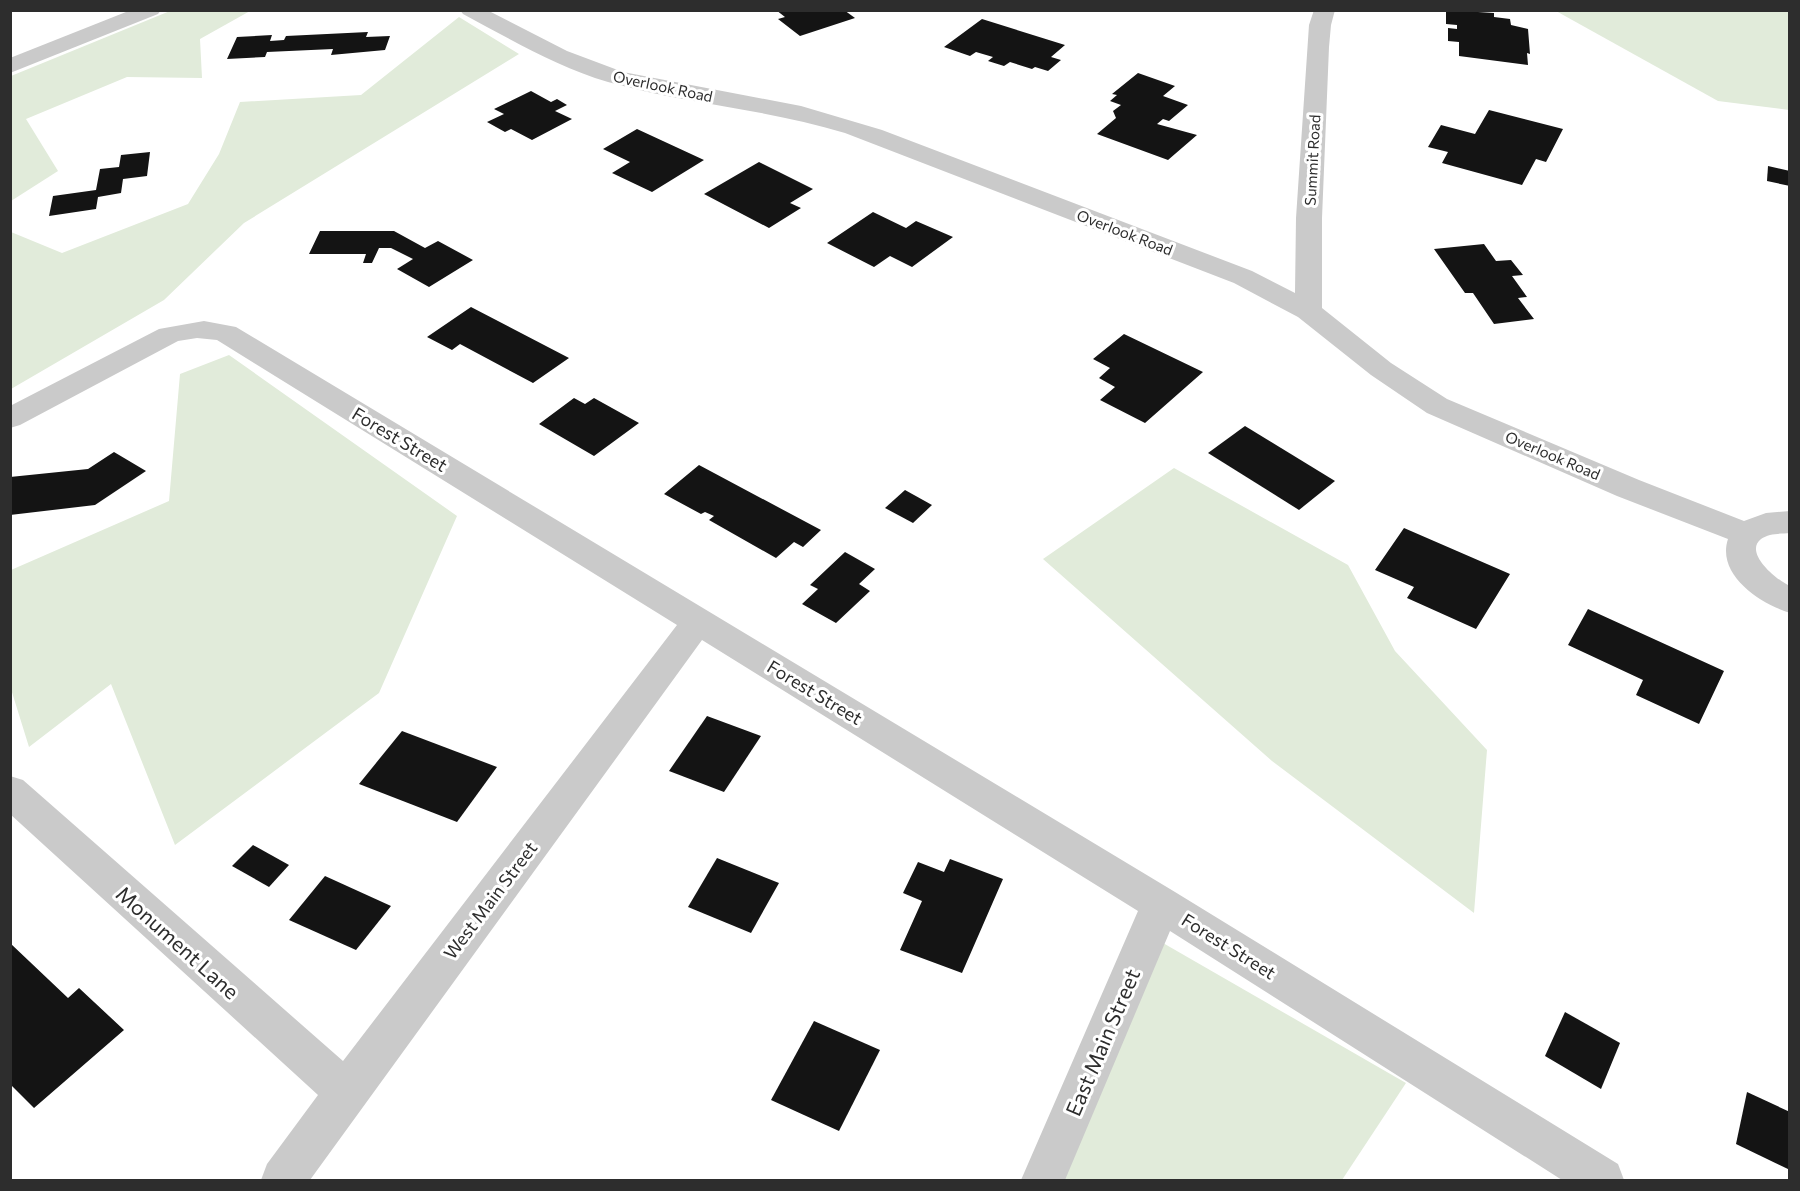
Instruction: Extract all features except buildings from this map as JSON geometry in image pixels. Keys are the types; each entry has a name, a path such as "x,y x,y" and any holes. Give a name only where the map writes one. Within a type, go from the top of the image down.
{"street":[{"path":"10,66 151,10"},
{"name":"Overlook Road","path":"470,10 577,63 613,76 654,87 789,111 874,135 1243,277 1308,311 1381,369 1437,406 1628,488 1746,534"},
{"name":"Summit Road","path":"1308,311 1309,218 1318,47 1320,25 1325,10"},
{"name":"Forest Street","path":"10,418 169,335 200,329 225,333 1161,904 1602,1180"},
{"path":"1790,522 1774,521 1757,525 1746,534 1740,545 1742,559 1751,573 1765,587 1790,601"},
{"name":"West Main Street","path":"283,1180 346,1092 698,621"},
{"name":"Monument Lane","path":"10,791 346,1092"},
{"name":"East Main Street","path":"1043,1180 1161,904"}],"green space":[{"path":"170,11 250,11 200,39 202,78 127,77 26,119 58,171 11,201 11,76"},
{"path":"1556,11 1789,11 1789,110 1718,101"},
{"path":"459,17 519,54 244,223 164,300 11,389 11,232 62,253 188,204 219,154 240,102 361,95"},
{"path":"229,355 457,516 379,693 175,845 111,684 29,747 11,689 11,570 169,501 180,374"},
{"path":"1174,468 1348,565 1395,651 1487,750 1474,913 1272,761 1043,559"},
{"path":"1163,943 1406,1083 1342,1180 1057,1180"}]}
